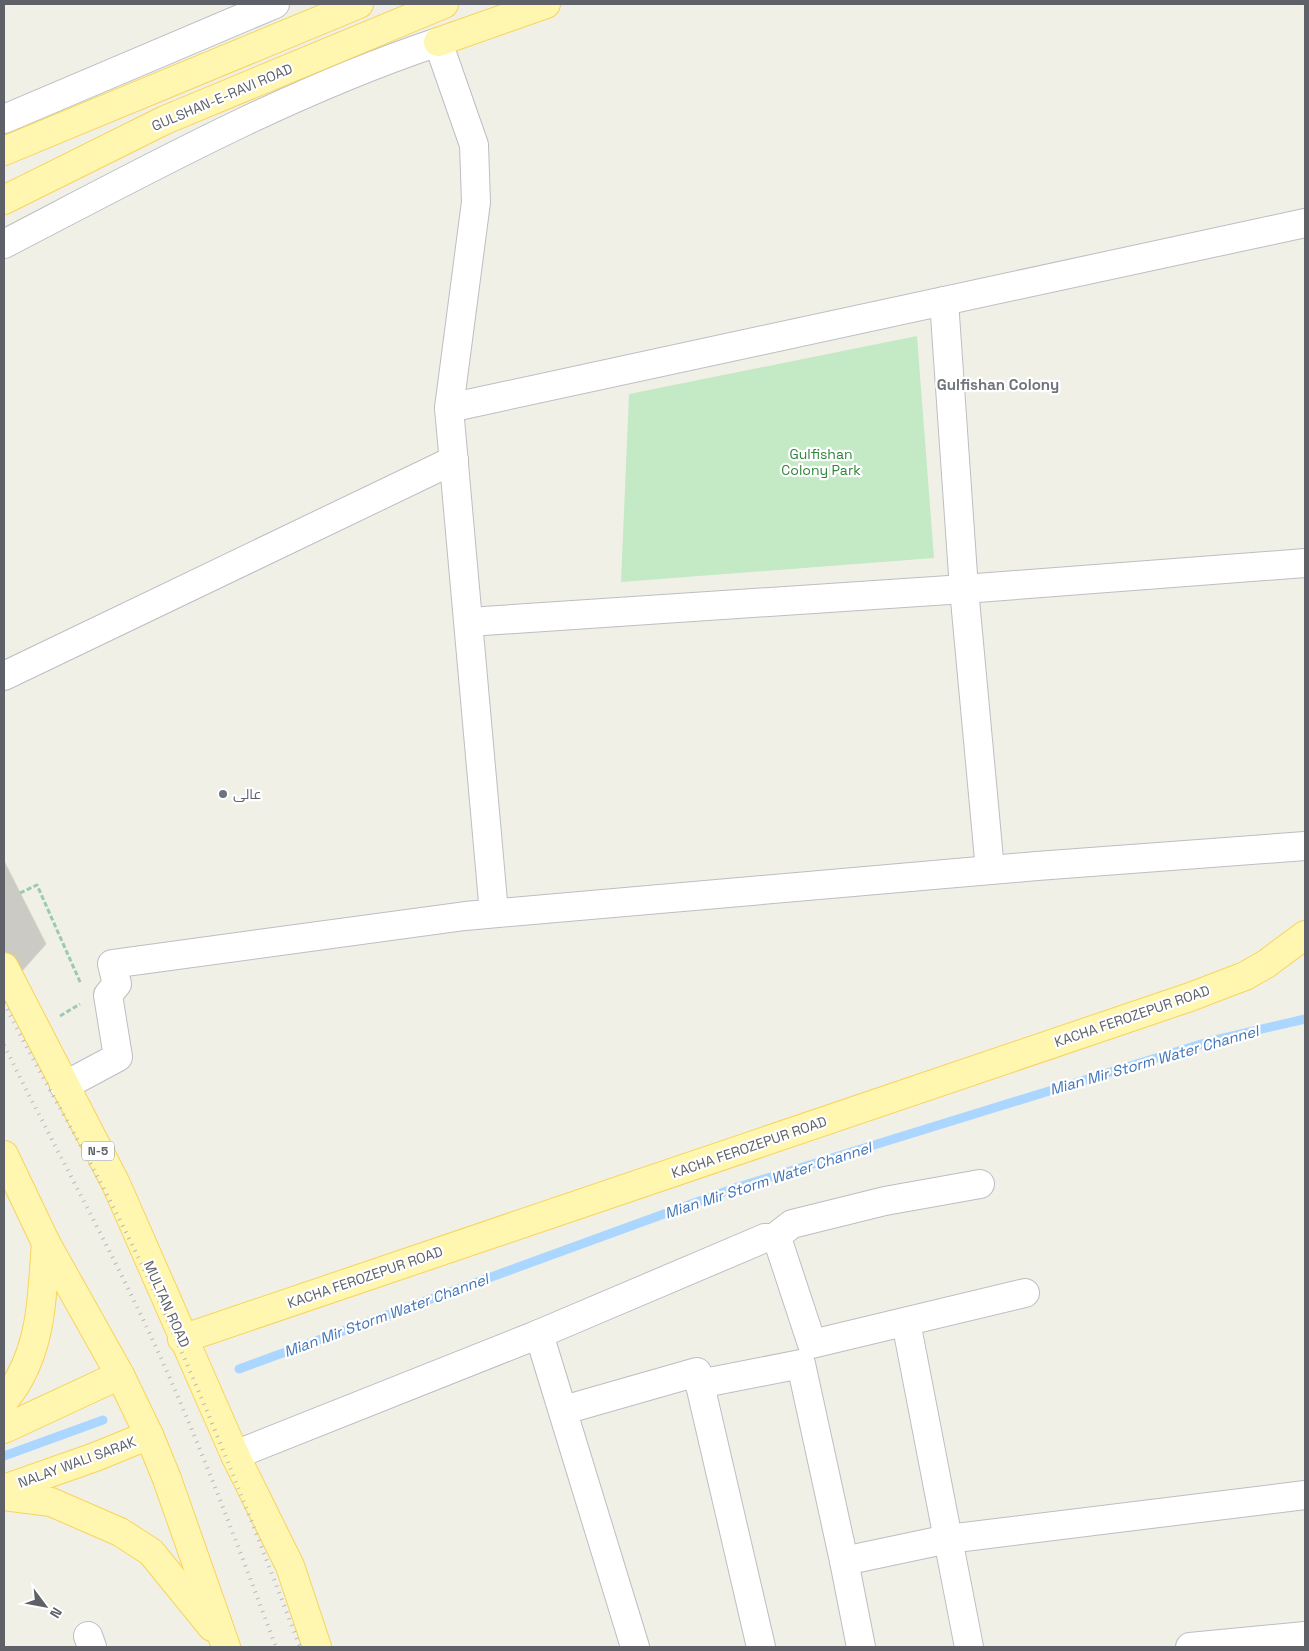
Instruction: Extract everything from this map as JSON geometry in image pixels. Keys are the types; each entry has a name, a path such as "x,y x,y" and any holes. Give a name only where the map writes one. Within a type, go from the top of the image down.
{"main road":[{"path":"4,151 359,4"},
{"name":"GULSHAN-E-RAVI ROAD","path":"4,200 165,120 444,4"},
{"path":"438,42 546,4"},
{"name":"KACHA FEROZEPUR ROAD","path":"182,1339 1190,996 1245,976 1266,964 1305,934"},
{"name":"MULTAN ROAD","path":"4,967 116,1184 182,1339 214,1404 234,1456 290,1566 317,1647"},
{"path":"4,1154 46,1243 120,1375 149,1435 168,1479 225,1644"},
{"path":"4,1401 19,1380 35,1342 40,1324 46,1243"},
{"path":"4,1429 120,1375"},
{"name":"NALAY WALI SARAK","path":"4,1489 95,1457 149,1435"},
{"path":"4,1496 51,1502 120,1532 151,1552 225,1644"}],"street":[{"path":"4,119 275,4"},
{"path":"4,244 203,141 349,76 438,42 474,145 476,202 449,408 494,913"},
{"path":"449,408 1305,223"},
{"path":"944,301 964,589 990,870"},
{"path":"4,676 454,460"},
{"path":"469,622 964,589 1305,563"},
{"path":"64,1086 118,1057 108,995 118,984 112,964 494,913 990,870 1305,846"},
{"path":"234,1456 539,1334 765,1238 774,1238 792,1224 885,1202 980,1184"},
{"path":"774,1238 780,1247 807,1354 844,1561 862,1647"},
{"path":"699,1384 807,1354 906,1322 1025,1294"},
{"path":"906,1322 969,1647"},
{"path":"539,1334 564,1410 635,1647"},
{"path":"564,1410 697,1372 761,1647"},
{"path":"844,1561 948,1539 1305,1496"},
{"path":"1190,1647 1299,1640"}],"path":[{"path":"20,893 37,885 84,990"}],"green space":[{"name":"Gulfishan Colony Park","path":"917,336 934,558 621,582 629,394"}],"building":[{"path":"4,861 46,944 22,971 4,985"}],"waterway":[{"name":"Mian Mir Storm Water Channel","path":"239,1369 738,1187 1211,1041 1305,1019"},
{"name":"Mian Mir Storm Water Channel","path":"4,1456 103,1420"}],"railway":[{"path":"4,1003 106,1193 160,1304 233,1474 300,1647"},
{"path":"4,1045 114,1259 167,1371 216,1488 276,1647"}],"place":[{"name":"عالی","path":"223,794"}],"district":[{"name":"Gulfishan Colony","path":"998,384"}]}
